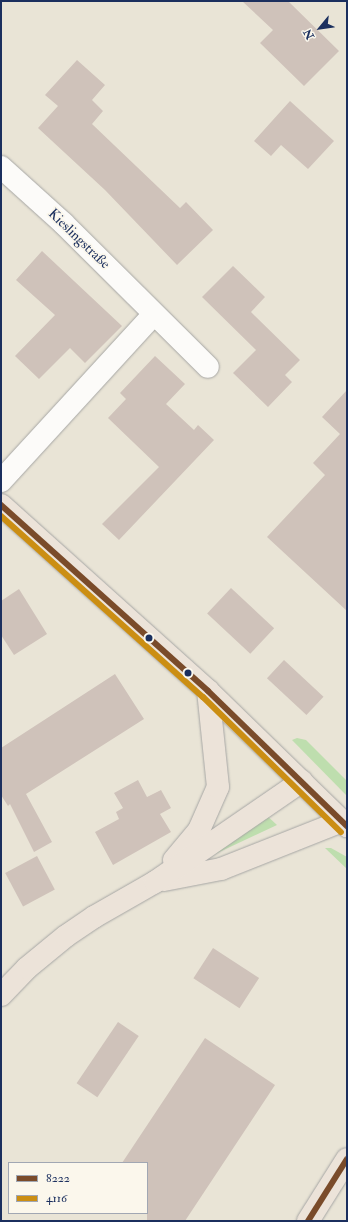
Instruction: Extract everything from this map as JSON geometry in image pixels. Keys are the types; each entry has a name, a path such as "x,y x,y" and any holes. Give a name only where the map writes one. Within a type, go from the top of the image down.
{"main road":[{"path":"1,505 208,691 344,823 221,869 155,882"},
{"path":"155,882 199,830 218,788 208,691"},
{"path":"1,995 27,968 66,936 94,917 155,882 302,781"},
{"path":"308,1221 347,1159"}],"street":[{"name":"Kieslingstraße","path":"1,166 64,223 208,367"},
{"path":"1,481 154,314"}],"green space":[{"path":"297,738 306,740 347,781 347,796 292,740"},
{"path":"264,813 277,825 213,855"},
{"path":"325,848 331,848 347,857 347,869"}],"building":[{"path":"242,1 288,1 339,51 304,86 260,43 273,30"},
{"path":"77,60 105,85 92,100 103,111 92,124 180,208 186,202 213,230 177,265 105,190 38,128 58,106 45,95"},
{"path":"290,101 334,141 308,169 281,145 271,156 254,141"},
{"path":"42,251 122,326 85,363 70,348 39,379 15,356 55,315 16,280"},
{"path":"233,266 265,297 251,312 300,360 285,375 292,382 268,407 233,373 256,350 202,297"},
{"path":"155,356 185,384 166,404 194,430 198,425 214,440 119,540 102,524 159,467 108,418 126,399 120,393"},
{"path":"347,390 347,611 267,537 325,475 313,463 340,434 322,417"},
{"path":"231,588 274,628 250,654 207,614"},
{"path":"19,589 47,634 14,655 1,635 1,601"},
{"path":"284,660 323,697 306,715 267,678"},
{"path":"115,674 144,719 26,794 52,842 34,852 10,804 8,806 1,795 1,748"},
{"path":"138,780 147,797 161,790 171,808 160,814 171,832 113,865 95,832 119,819 116,812 123,808 114,793"},
{"path":"37,856 55,890 23,906 5,873"},
{"path":"213,948 259,978 240,1008 193,978"},
{"path":"118,1022 139,1036 97,1097 77,1083"},
{"path":"205,1038 275,1085 185,1221 147,1221 148,1162 123,1162"}],"transit line":[{"name":"8222","path":"1,505 208,691 347,826"},
{"name":"4116","path":"1,516 203,697 341,832"},
{"name":"8222","path":"308,1221 347,1159"}]}
